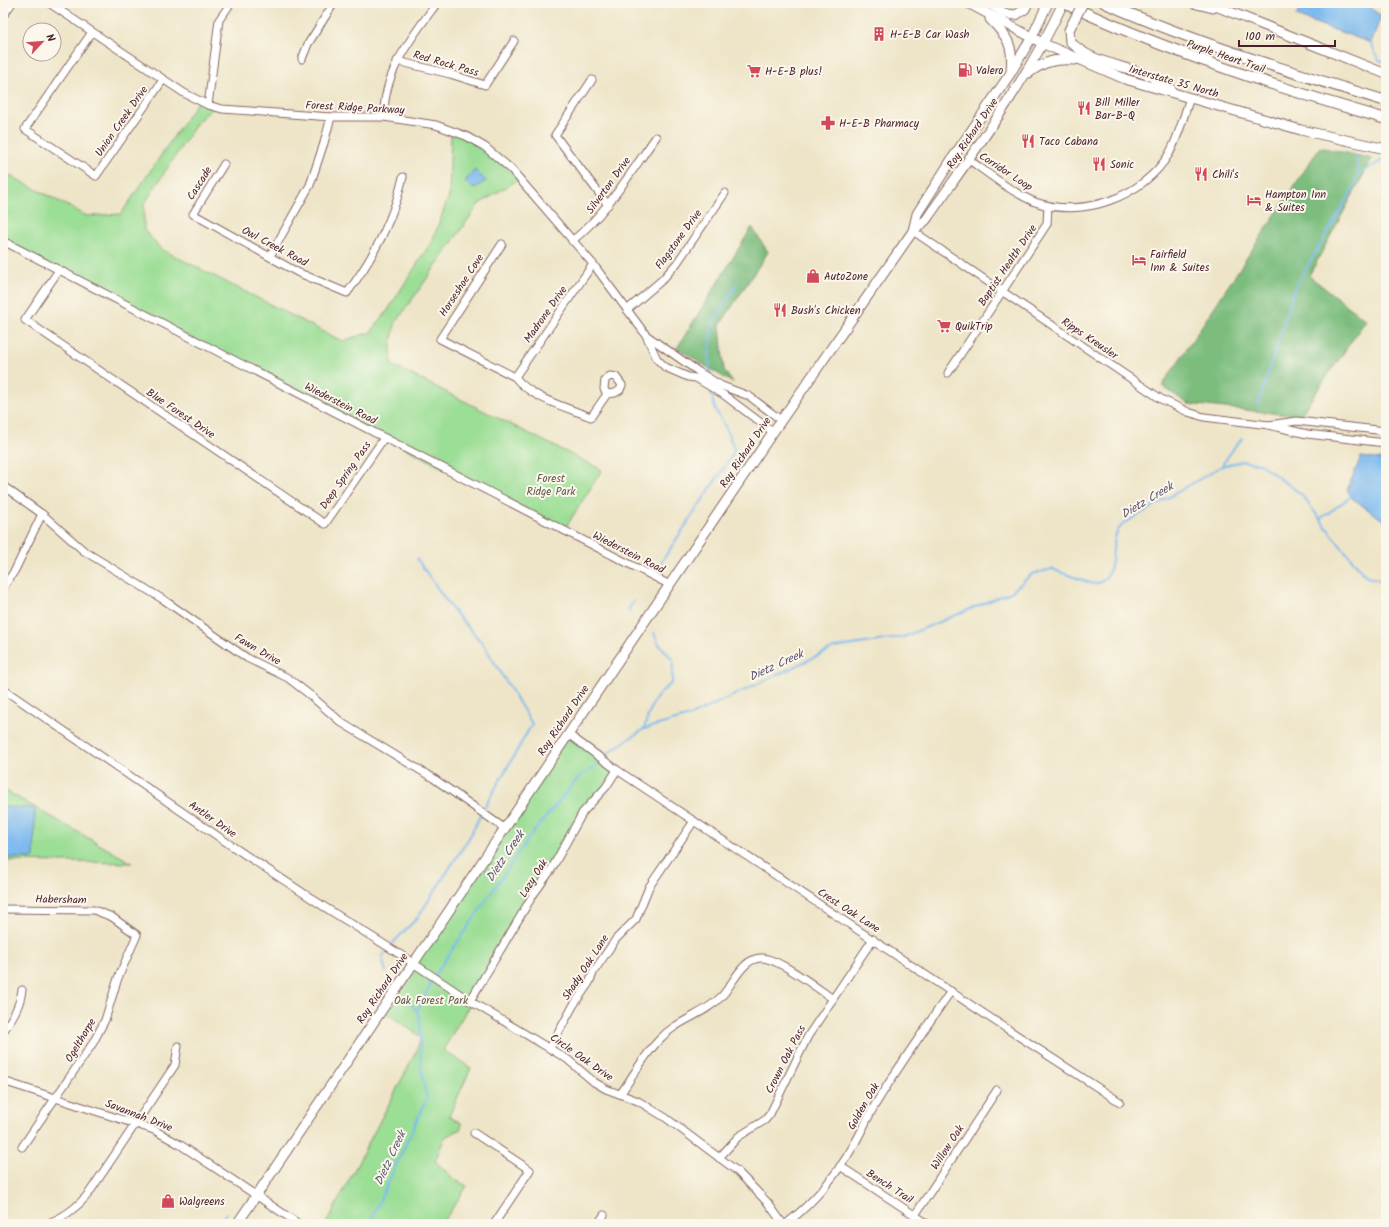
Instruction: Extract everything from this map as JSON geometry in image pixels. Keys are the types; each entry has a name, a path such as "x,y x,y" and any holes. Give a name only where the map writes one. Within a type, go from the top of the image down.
{"highway":[{"name":"Purple Heart Trail","path":"1064,3 1164,47 1243,75 1386,118"},
{"name":"Purple Heart Trail","path":"1105,3 1180,34 1235,54 1386,101"},
{"path":"1344,88 1386,95"},
{"path":"1353,109 1386,123"}],"main road":[{"name":"Interstate 35 North","path":"968,3 1044,44 1125,79 1301,130 1386,149"},
{"path":"988,3 1006,14 1016,15 1024,9 1028,3"},
{"name":"Roy Richard Drive","path":"913,231 917,214 954,156 1010,74 1032,37 1048,3"},
{"name":"Roy Richard Drive","path":"237,1224 781,420 913,231 926,220 1025,76 1044,44 1064,3"},
{"path":"1083,3 1069,30 1070,41 1078,50 1120,67 1152,77 1181,95"},
{"path":"1193,3 1237,14"},
{"path":"1208,3 1386,74"},
{"path":"982,11 1008,39 1012,58 1010,74"},
{"path":"1025,76 1039,65 1052,60 1079,60"}],"street":[{"path":"3,16 12,3"},
{"name":"Forest Ridge Parkway","path":"49,3 163,80 208,105 222,109 330,116 384,117 436,125 466,136 485,147 511,169 593,264 646,335 657,360 665,367 688,378 697,375 749,396 781,420"},
{"path":"208,105 219,20 231,3"},
{"path":"302,59 308,44 334,3"},
{"path":"384,117 386,91 397,61 437,3"},
{"name":"Union Creek Drive","path":"92,32 25,129 96,176 163,80"},
{"name":"Red Rock Pass","path":"397,61 450,74 485,85 514,41"},
{"path":"592,80 555,135 608,205"},
{"name":"Corridor Loop","path":"968,160 1006,186 1034,201 1048,206 1073,208 1097,205 1112,200 1144,181 1153,173 1169,154 1180,131 1190,97"},
{"path":"270,256 308,190 322,151 330,116"},
{"name":"Silverton Drive","path":"572,241 590,227 608,205 656,137"},
{"name":"Cascade","path":"193,214 224,164"},
{"name":"Owl Creek Road","path":"193,214 296,272 347,293 387,228 397,203 403,177"},
{"name":"Flagstone Drive","path":"627,310 662,280 677,262 725,193"},
{"name":"Baptist Health Drive","path":"948,373 1047,224 1048,206"},
{"name":"Ripps Kreusler","path":"913,231 1001,292 1174,406 1204,417 1269,425 1307,434 1386,443"},
{"name":"Wiederstein Road","path":"3,241 670,585"},
{"name":"Horseshoe Cove","path":"502,244 440,339 515,377"},
{"name":"Madrone Drive","path":"515,377 593,264"},
{"name":"Blue Forest Drive","path":"59,270 25,320 325,524"},
{"name":"Forest Ridge Parkway","path":"646,335 773,432"},
{"path":"515,377 522,386 533,393 591,417 607,394"},
{"name":"Ripps Kreusler","path":"1269,425 1297,421 1386,430"},
{"name":"Deep Spring Pass","path":"325,524 384,438"},
{"name":"Fawn Drive","path":"3,486 42,514 89,554 164,600 247,658 288,678 342,723 433,778 504,828"},
{"path":"3,588 15,570 42,514"},
{"name":"Antler Drive","path":"3,689 232,846 413,963"},
{"name":"Crest Oak Lane","path":"568,734 617,770 873,939 995,1022 1120,1102"},
{"name":"Lazy Oak","path":"470,1002 528,908 533,895 551,870 583,812 606,787 617,770"},
{"name":"Shady Oak Lane","path":"550,1048 573,1006 589,983 594,971 616,939 636,920 649,887 694,821"},
{"name":"Habersham","path":"3,909 94,910 112,917 137,935"},
{"name":"Ogelthorpe","path":"22,1147 93,1043 105,1020 118,978 137,935"},
{"name":"Crown Oak Pass","path":"719,1158 738,1137 765,1120 770,1114 802,1047 873,939"},
{"path":"622,1094 651,1048 661,1037 672,1028 713,1006 745,965 755,960 762,958 774,961 833,999"},
{"name":"Circle Oak Drive","path":"413,963 424,972 470,1002 568,1058 594,1082 606,1089 622,1094 648,1107 737,1171 758,1192 785,1224"},
{"path":"3,1032 17,1011 21,1000 22,990"},
{"name":"Golden Oak","path":"785,1224 817,1197 840,1166 854,1144 877,1101 951,991"},
{"path":"45,1224 65,1216 82,1201 175,1065 178,1046"},
{"name":"Savannah Drive","path":"3,1081 135,1124 171,1139 299,1224"},
{"name":"Willow Oak","path":"915,1216 997,1090"},
{"path":"474,1133 530,1170 494,1224"},
{"name":"Bench Trail","path":"840,1166 928,1224"},
{"path":"598,1224 604,1214"}],"green space":[{"name":"Forest Ridge Park","path":"198,101 214,107 198,121 144,204 144,230 161,249 342,341 371,332 388,310 433,239 449,196 451,130 485,147 519,179 479,204 395,324 391,345 392,365 602,470 564,530 3,241 3,172 87,216 121,214"},
{"path":"1320,147 1372,159 1309,276 1366,320 1300,416 1188,404 1162,386"},
{"path":"752,227 768,252 720,325 724,370 733,383 677,348"},
{"name":"Oak Forest Park","path":"568,734 617,770 583,812 443,1050 471,1068 449,1116 461,1123 461,1129 445,1137 435,1161 454,1179 467,1186 442,1224 326,1224 416,1052 421,1037 382,1010"},
{"path":"3,789 132,863 3,861"}],"water":[{"path":"1304,3 1364,3 1381,16 1371,43 1296,16"},
{"path":"475,170 486,181 473,189 465,181"},
{"path":"1361,457 1386,460 1386,522 1353,499 1347,490"},
{"path":"3,807 35,808 34,858 3,858"}],"waterway":[{"path":"1370,42 1379,60 1386,62"},
{"path":"1258,405 1295,287 1352,191 1358,175 1357,158"},
{"path":"1358,175 1384,159"},
{"path":"710,376 709,355 713,323 737,284"},
{"path":"660,564 735,451 726,428 715,409 710,388"},
{"path":"1222,465 1236,445 1243,438"},
{"name":"Dietz Creek","path":"435,975 530,836 580,776 595,767 612,750 644,729 690,716 834,648 903,637 1011,592 1032,574 1052,569 1093,584 1101,582 1109,571 1117,531 1123,524 1222,466 1242,461 1260,464 1301,494 1339,544 1367,577 1386,581"},
{"path":"1320,519 1353,495"},
{"path":"417,559 452,609 483,644 532,724 483,810"},
{"path":"630,612 628,610 634,601"},
{"path":"644,729 656,698 672,683 673,660 659,644 654,633"},
{"path":"393,943 418,917 469,838 481,814"},
{"path":"386,952 382,957 386,972"},
{"name":"Dietz Creek","path":"369,1224 427,1098 421,1069 420,1020 417,1011 433,979"},
{"path":"406,999 417,1011"},
{"path":"219,1224 226,1213"}],"place":[{"name":"H-E-B Car Wash","path":"879,34"},
{"name":"Valero","path":"965,70"},
{"name":"H-E-B plus!","path":"754,71"},
{"name":"Bill Miller Bar-B-Q","path":"1084,108"},
{"name":"H-E-B Pharmacy","path":"828,123"},
{"name":"Taco Cabana","path":"1028,141"},
{"name":"Sonic","path":"1099,164"},
{"name":"Chili's","path":"1201,174"},
{"name":"Hampton Inn & Suites","path":"1254,200"},
{"name":"Fairfield Inn & Suites","path":"1139,260"},
{"name":"AutoZone","path":"813,276"},
{"name":"Bush's Chicken","path":"780,310"},
{"name":"QuikTrip","path":"944,326"},
{"name":"Walgreens","path":"168,1201"}]}
